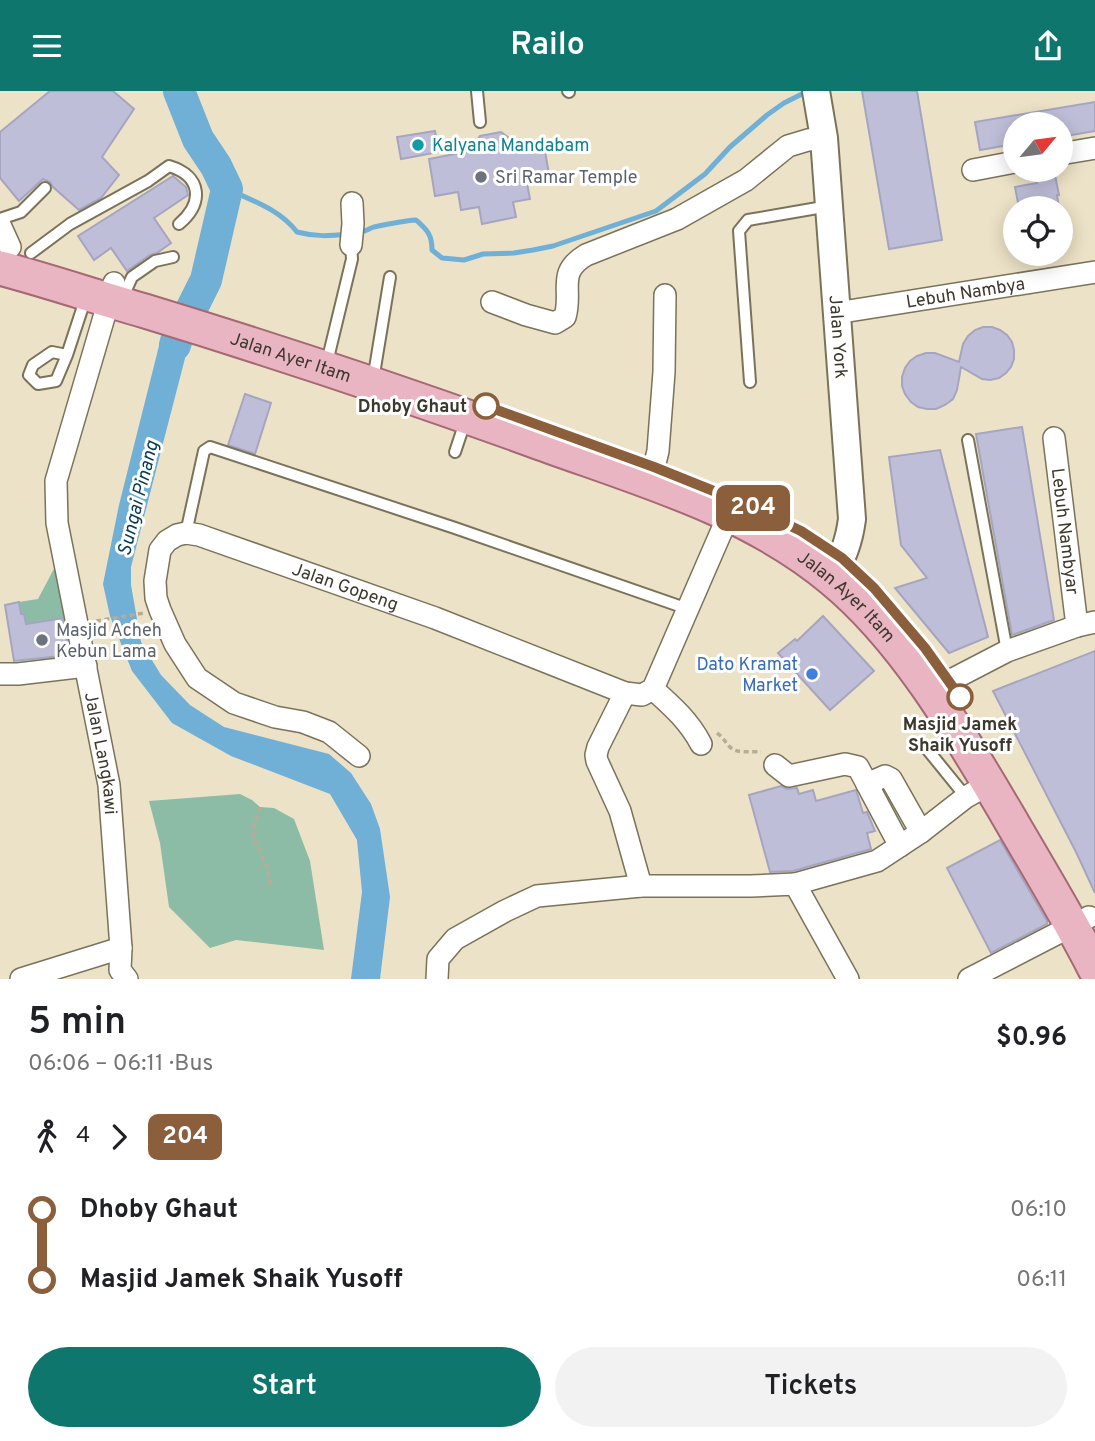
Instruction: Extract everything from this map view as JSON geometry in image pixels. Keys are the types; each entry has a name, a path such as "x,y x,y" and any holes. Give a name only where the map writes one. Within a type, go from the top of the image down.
{"main road":[{"name":"Jalan Ayer Itam","path":"7,243 122,295 329,354 475,401 654,467 736,500 801,531 837,568 855,600 983,732 1086,924 1095,969"},
{"name":"Jalan Ayer Itam","path":"214,323 729,514 783,545 837,568"},
{"name":"Jalan Ayer Itam","path":"939,686 977,791 1086,924"}],"street":[{"name":"Jalan York","path":"820,114 852,519 850,537 837,568"},
{"path":"492,302 555,323 565,317 568,309 568,276 573,262 677,219 746,180 788,146 808,140 820,114"},
{"path":"1073,152 1095,148"},
{"path":"974,170 1003,164"},
{"name":"Lebuh Nambya","path":"836,313 1095,271"},
{"name":"Jalan Langkawi","path":"122,295 56,481 57,523 109,785 121,948 120,970 127,979"},
{"path":"654,467 658,451 664,372 665,295"},
{"name":"Lebuh Nambyar","path":"1054,437 1086,624"},
{"path":"698,738 678,711 653,689 729,514"},
{"path":"187,533 167,541 160,550 155,581 156,598 176,644 197,678 234,703 275,717 303,722 328,733 359,756"},
{"name":"Jalan Gopeng","path":"187,533 435,618 625,693 642,695 653,689"},
{"path":"939,686 1007,651 1086,624"},
{"path":"0,674 86,666"},
{"path":"625,693 596,755 621,811 641,886"},
{"path":"775,765 789,776 845,764 858,767 900,846"},
{"path":"867,785 885,776 891,779 921,832"},
{"path":"437,979 438,959 455,939 537,896 641,886 795,884 877,861 977,791"},
{"path":"795,884 848,979"},
{"path":"969,979 996,973 1086,924"},
{"path":"21,979 121,948"}],"lane":[{"path":"477,91 480,122"},
{"path":"7,243 71,224 148,181 169,166 183,170 197,187 197,201 179,224"},
{"path":"7,243 21,212 45,188"},
{"path":"750,382 739,231 748,220 829,206"},
{"path":"329,354 352,260 352,224"},
{"path":"67,355 122,295 132,277 155,261 173,257"},
{"path":"375,368 390,277"},
{"path":"455,452 467,417"},
{"path":"968,440 1007,651"},
{"path":"187,533 204,451 210,447 455,527 688,609"},
{"path":"927,749 977,791"}],"path":[{"path":"100,621 142,613"},
{"path":"698,738 716,733 725,738 736,751 764,753 771,757 775,765"},
{"path":"260,807 253,837 268,869 270,886"}],"green space":[{"path":"56,565 70,617 26,626 19,602 38,599"},
{"path":"240,794 260,807 274,808 294,819 310,861 324,950 236,940 210,948 169,907 160,843 149,801"}],"water":[{"path":"163,330 190,339 131,567 131,585 141,642 161,675 190,705 224,727 329,754 351,773 371,804 380,829 390,897 380,979 351,979 362,892 357,840 330,794 231,756 172,723 132,671 110,616 103,584 119,505"}],"building":[{"path":"50,91 113,91 134,109 102,157 119,175 101,198 79,210 50,182 43,179 19,201 0,178 0,132"},
{"path":"862,91 917,91 942,240 889,249"},
{"path":"1095,102 1095,131 1073,135 1073,112 1035,112"},
{"path":"1003,117 1003,146 980,150 975,122"},
{"name":"Kalyana Mandabam","path":"435,131 439,152 401,159 397,137"},
{"name":"Sri Ramar Temple","path":"501,132 518,144 543,140 549,174 526,178 530,199 513,202 516,217 482,224 479,207 461,210 458,192 435,196 429,159 470,151 480,136"},
{"path":"173,176 186,187 188,195 154,218 171,243 127,271 111,248 94,260 78,236"},
{"path":"1056,182 1059,195 1017,196 1015,187"},
{"path":"983,327 1000,330 1012,342 1014,359 1006,373 999,378 982,379 961,367 957,390 953,399 945,405 927,409 911,402 902,386 902,377 910,361 926,353 935,353 959,362 963,344 968,336"},
{"path":"245,394 271,403 255,454 228,445"},
{"path":"1022,427 1054,620 1012,635 976,434"},
{"path":"940,450 988,637 949,653 895,588 927,578 901,545 889,457"},
{"name":"Masjid Acheh Kebun Lama","path":"19,602 26,624 63,618 70,655 14,661 5,605"},
{"path":"823,616 874,671 830,710 778,653 795,639 797,641"},
{"path":"1095,651 1095,893 993,691"},
{"path":"781,786 787,789 797,788 799,794 813,790 816,801 856,790 863,813 867,812 875,831 867,833 871,849 793,871 770,872 749,795"},
{"path":"1000,840 1047,924 991,953 947,868"}],"waterway":[{"name":"Sungai Pinang","path":"175,345 206,280 227,189 198,139 179,91"},
{"path":"358,233 374,227 416,220 428,233 432,250 442,258 464,260 483,254 514,253 553,246 656,211 705,174 730,147 767,115 808,91"},
{"path":"227,189 274,211 297,232 323,236 348,234"}],"bus line":[{"name":"204","path":"486,406 654,467 736,500 801,531 842,558 874,588 925,648 960,697"}],"place":[{"name":"Kalyana Mandabam","path":"418,145"},
{"name":"Sri Ramar Temple","path":"481,177"},
{"name":"Dhoby Ghaut","path":"486,406"},
{"name":"Masjid Acheh Kebun Lama","path":"42,640"},
{"name":"Dato Kramat Market","path":"812,674"},
{"name":"Masjid Jamek Shaik Yusoff","path":"960,697"}]}
